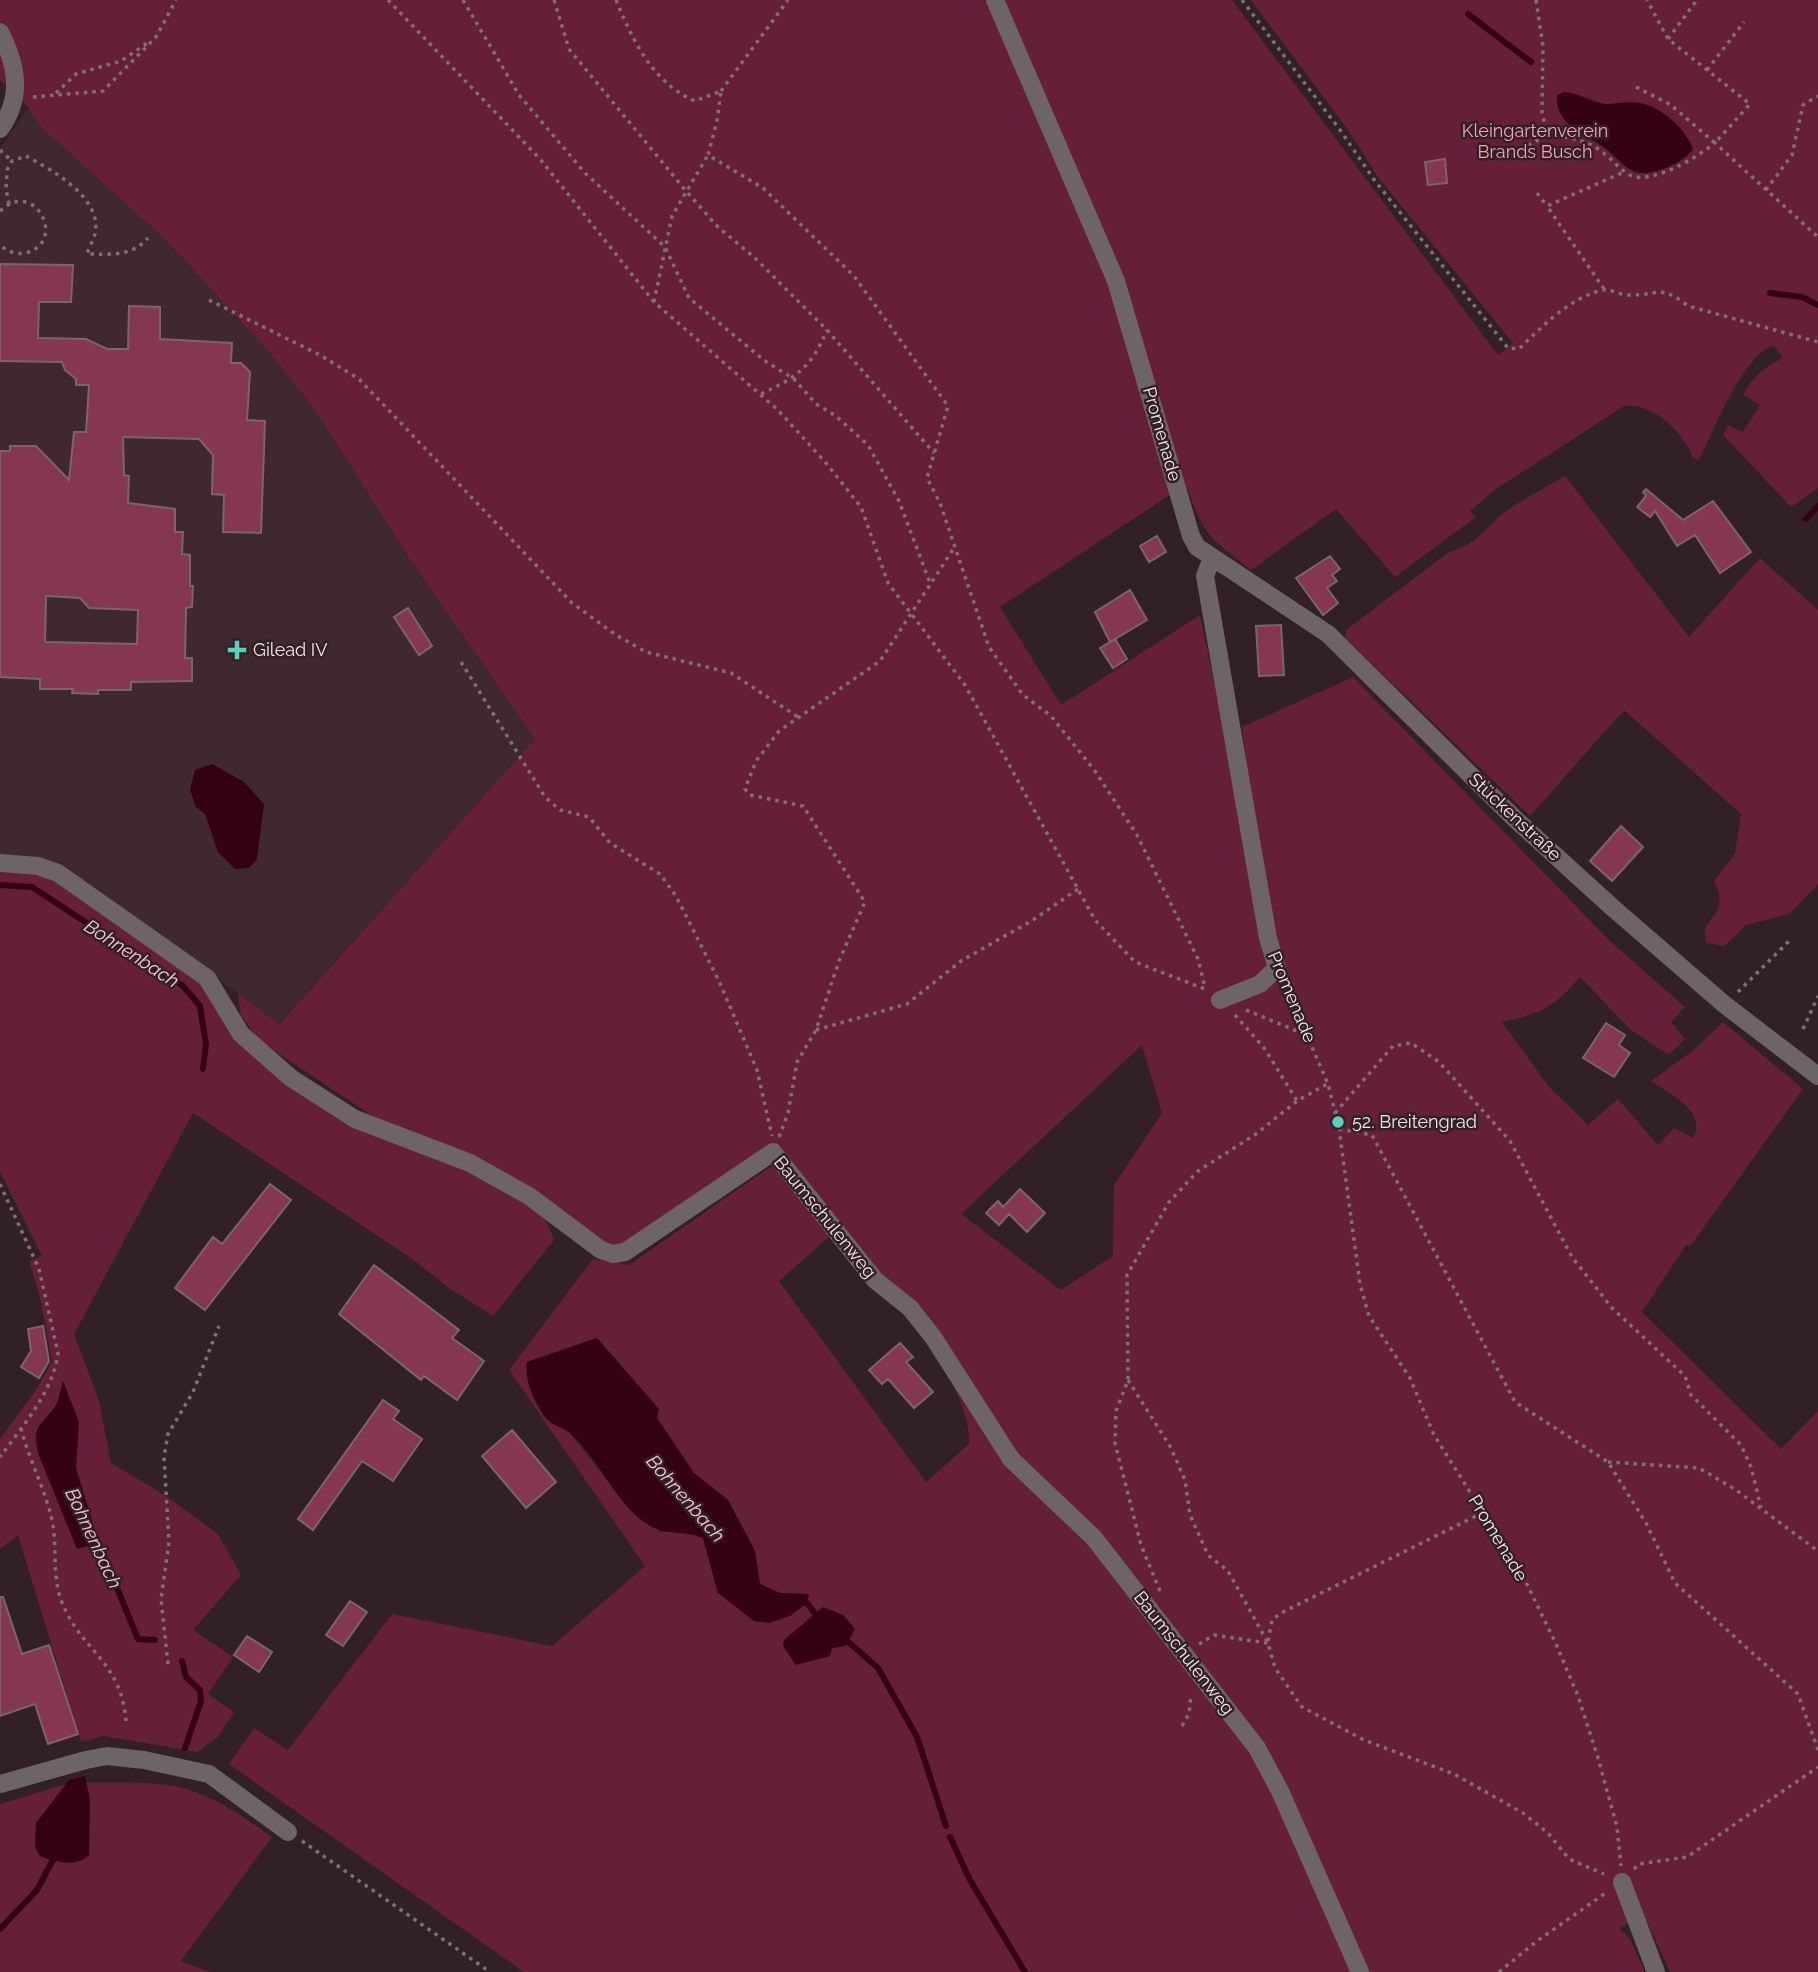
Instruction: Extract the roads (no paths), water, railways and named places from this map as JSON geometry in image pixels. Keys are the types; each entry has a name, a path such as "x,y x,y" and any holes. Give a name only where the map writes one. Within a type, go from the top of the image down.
{"street":[{"name":"Promenade","path":"995,0 1116,281 1191,536 1197,547 1212,558 1205,576 1268,938 1278,968 1261,984 1213,995"},
{"path":"0,32 11,53 16,78 15,98 0,129"},
{"name":"Stückenstraße","path":"1212,558 1328,634 1514,818 1725,1004 1818,1076"},
{"name":"Baumschulenweg","path":"0,863 38,866 58,873 194,967 217,992 241,1034 291,1078 355,1119 482,1170 529,1196 601,1250 613,1254 625,1252 773,1152 875,1280 910,1308 933,1337 1011,1459 1094,1538 1257,1748 1280,1791 1360,1972"},
{"path":"0,1784 107,1756 144,1759 209,1774 288,1832"},
{"path":"1622,1882 1657,1972"}],"water":[{"path":"1564,92 1606,104 1632,102 1648,105 1672,120 1685,134 1693,149 1667,168 1635,172 1566,121 1558,106 1557,95"},
{"path":"212,764 244,782 264,804 257,859 249,868 235,869 218,852 205,814 196,807 190,790 195,770"},
{"path":"597,1338 659,1409 657,1418 694,1473 728,1500 755,1551 760,1584 780,1593 809,1594 807,1603 790,1616 769,1623 754,1621 718,1593 703,1538 660,1530 647,1524 626,1505 581,1444 545,1417 531,1391 527,1362"},
{"path":"63,1381 79,1422 76,1468 99,1543 77,1549 38,1453 36,1437 38,1428 56,1405"},
{"path":"823,1607 843,1615 855,1629 846,1646 832,1648 830,1656 796,1665 783,1646 784,1640"},
{"path":"85,1776 90,1800 89,1855 72,1863 40,1856 35,1847 36,1823 69,1780"}],"waterway":[{"path":"1468,14 1531,62"},
{"path":"1770,293 1802,297 1818,305"},
{"path":"1806,519 1818,506"},
{"name":"Bohnenbach","path":"0,885 32,887 183,986 200,1006 206,1044 203,1069"},
{"name":"Bohnenbach","path":"96,1537 138,1639 155,1640"},
{"name":"Bohnenbach","path":"800,1602 807,1603 819,1619"},
{"name":"Bohnenbach","path":"844,1638 878,1668 917,1737 946,1826"},
{"name":"Bohnenbach","path":"182,1661 186,1677 200,1690 201,1701 185,1748"},
{"name":"Bohnenbach","path":"950,1837 970,1880 1025,1972"},
{"name":"Bohnenbach","path":"0,1929 37,1890 55,1856"}],"place":[{"name":"Gilead IV","path":"237,650"},
{"name":"52. Breitengrad","path":"1338,1122"}],"park label":[{"name":"Kleingartenverein Brands Busch","path":"1535,141"}]}
